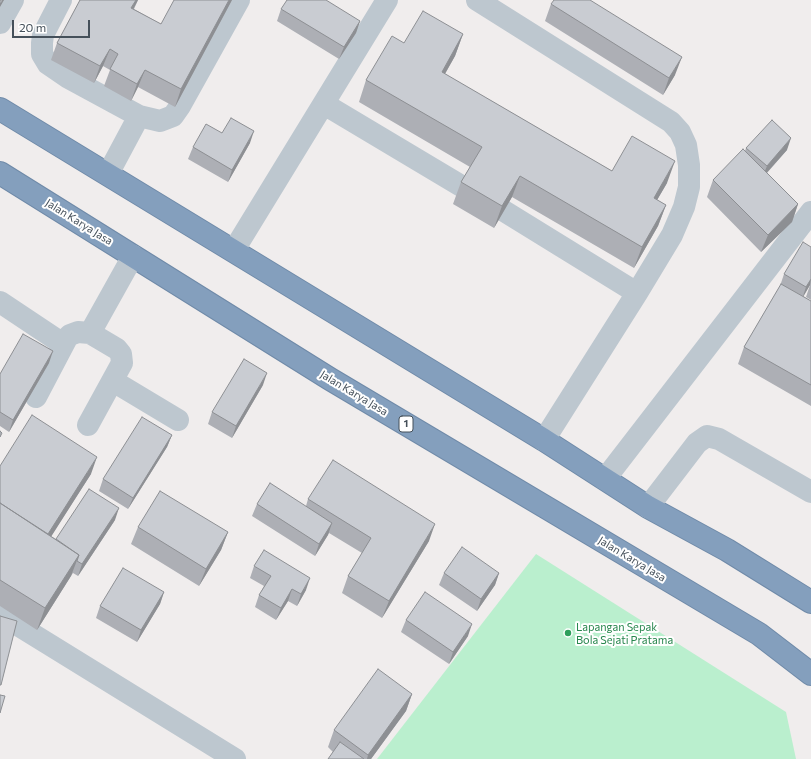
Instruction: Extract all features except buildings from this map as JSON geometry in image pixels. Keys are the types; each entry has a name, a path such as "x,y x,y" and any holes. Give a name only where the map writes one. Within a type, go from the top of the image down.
{"highway":[{"path":"0,109 544,440 648,507 727,550 807,597"},
{"name":"Jalan Karya Jasa","path":"0,173 330,379 759,634 811,674"}],"street":[{"path":"0,23 13,0"},
{"path":"61,0 43,35 42,43 44,59 53,69 139,116 160,121 173,116 240,0"},
{"path":"234,250 387,0"},
{"path":"478,0 660,114 680,132 686,145 689,165 689,187 684,207 672,235 638,293 544,440"},
{"path":"324,104 463,187"},
{"path":"108,174 139,116"},
{"path":"504,211 638,293"},
{"path":"605,479 811,212"},
{"path":"90,333 133,256"},
{"path":"0,302 64,344"},
{"path":"36,397 70,335 84,331 90,333 121,354 122,363 88,425"},
{"path":"113,380 178,420"},
{"path":"648,507 697,443 707,436 719,439 809,485"},
{"path":"0,614 235,759"}],"green space":[{"name":"Lapangan Sepak Bola Sejati Pratama","path":"536,554 786,712 796,759 377,759"}],"place":[{"name":"Lapangan Sepak Bola Sejati Pratama","path":"568,633"}]}
